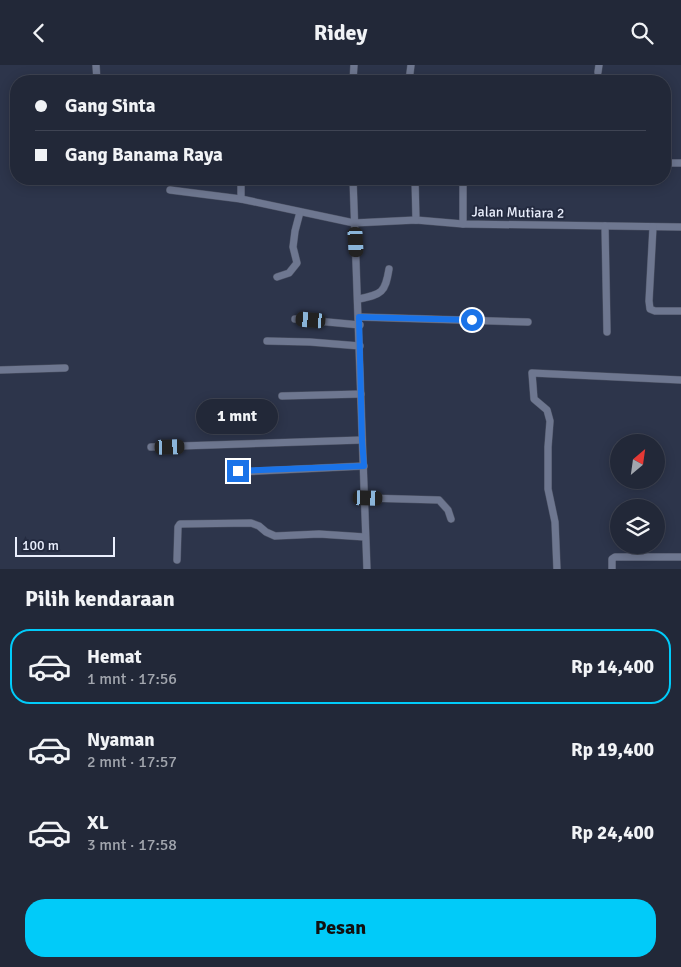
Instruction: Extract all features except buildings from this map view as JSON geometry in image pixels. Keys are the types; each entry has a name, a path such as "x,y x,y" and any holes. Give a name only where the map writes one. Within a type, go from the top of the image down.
{"street":[{"path":"241,185 241,199"},
{"path":"353,185 359,299 367,569"},
{"path":"416,185 416,221"},
{"path":"463,185 463,224"},
{"name":"Jalan Mutiara 2","path":"170,189 241,199 354,223 416,221 463,224 681,227"},
{"path":"277,277 289,273 297,263 293,247 300,212"},
{"path":"605,226 607,332"},
{"path":"653,227 650,309 655,311 681,311"},
{"path":"359,299 374,296 384,291 389,269"},
{"path":"295,319 528,322"},
{"path":"267,341 360,346"},
{"path":"0,370 65,368"},
{"path":"557,569 554,522 548,489 550,421 547,411 534,399 532,373 681,380"},
{"path":"282,396 361,394"},
{"path":"151,447 362,440"},
{"path":"238,471 364,466"},
{"path":"366,498 439,500 452,519"},
{"path":"177,560 178,527 180,524 251,523 259,525 266,532 275,536 366,537"},
{"path":"612,569 612,559 615,557 681,557"}],"route":[{"path":"238,471 364,466 359,317 472,320"}]}
